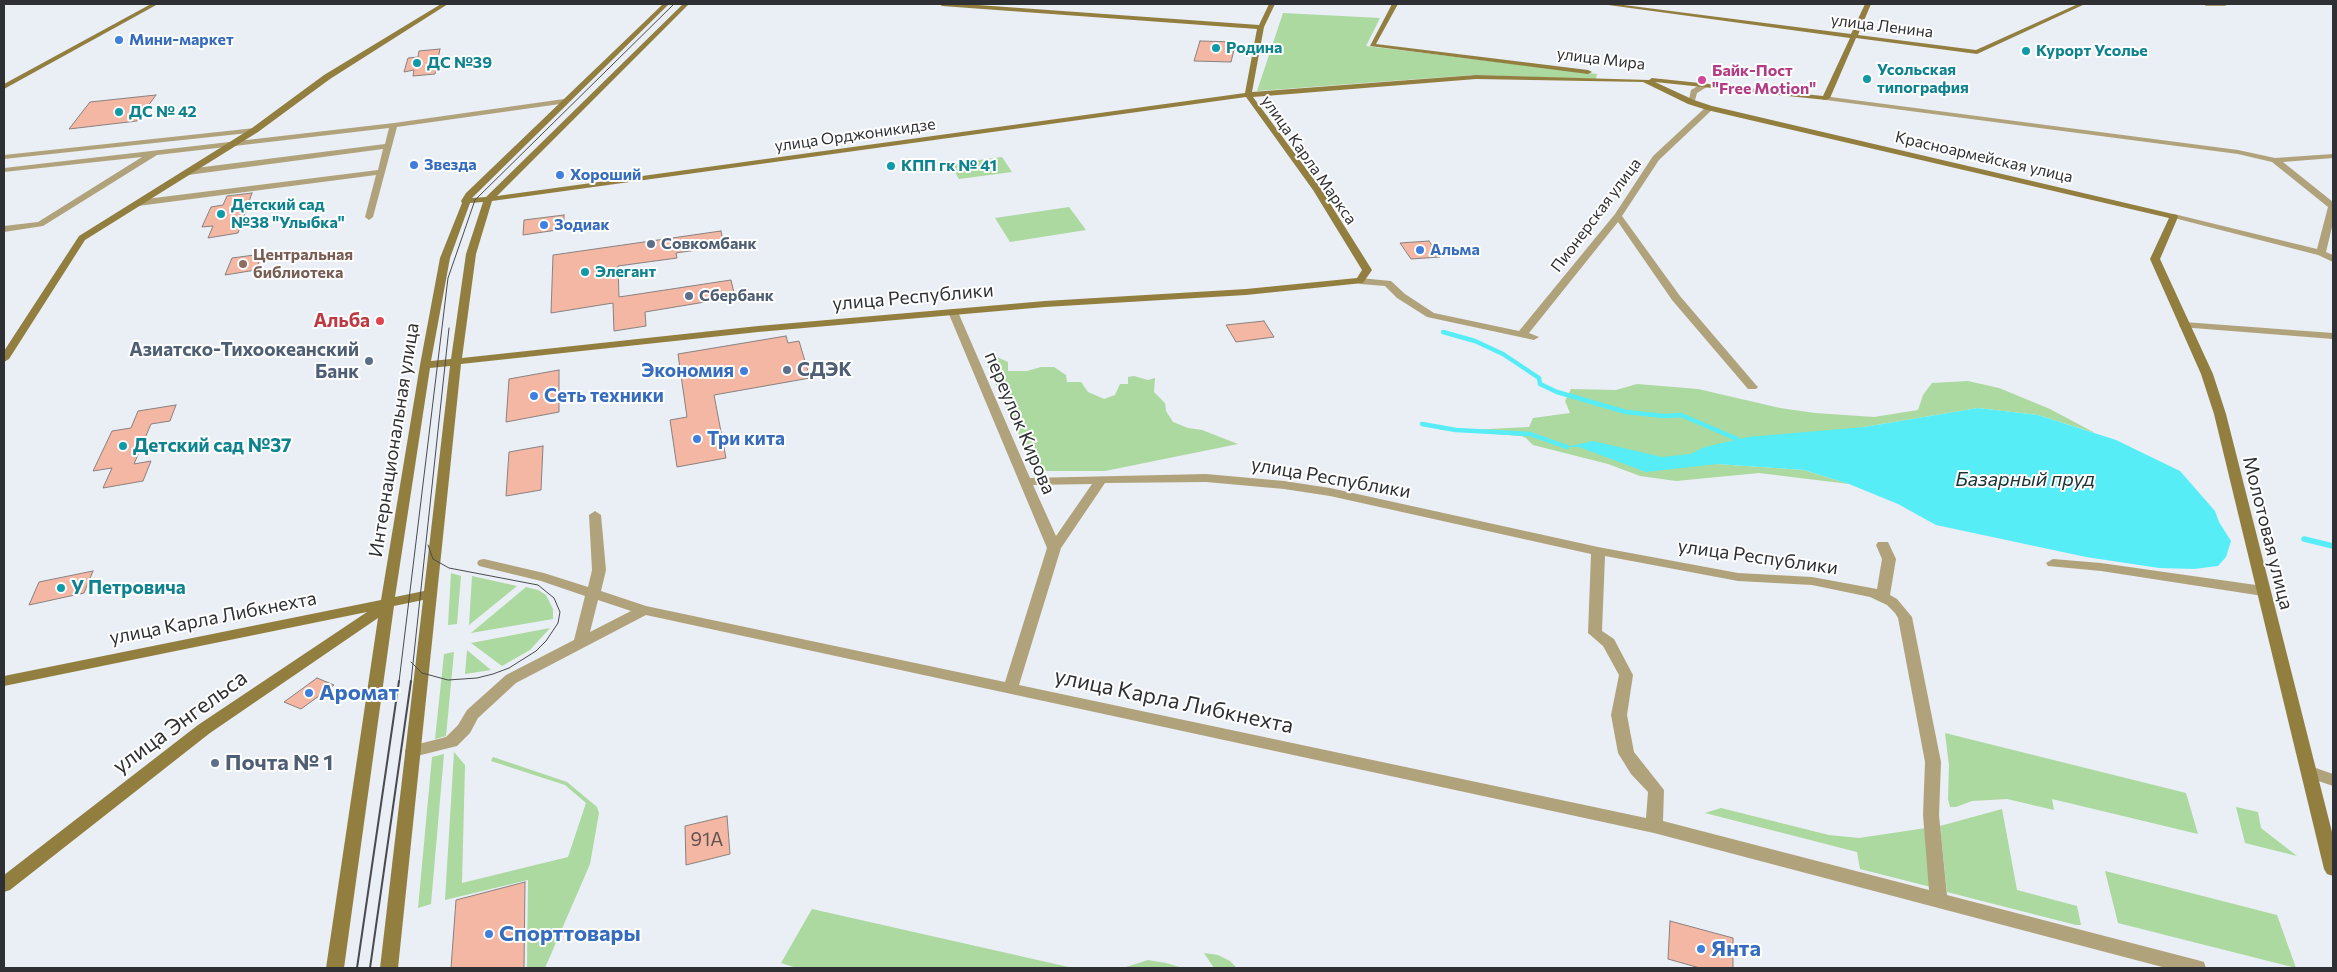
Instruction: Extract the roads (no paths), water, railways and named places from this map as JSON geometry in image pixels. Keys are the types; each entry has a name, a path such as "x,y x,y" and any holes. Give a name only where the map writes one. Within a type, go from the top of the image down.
{"street":[{"path":"4,87 155,4"},
{"path":"4,359 82,238 255,130 326,77 444,4"},
{"name":"Интернациональная улица","path":"335,968 425,365 442,268 465,201 564,101 666,4"},
{"path":"388,968 456,360 471,254 488,200 686,4"},
{"path":"942,4 1261,27"},
{"name":"улица Карла Маркса","path":"1272,4 1261,27 1248,95 1317,189 1367,270 1360,281"},
{"name":"улица Мира","path":"1395,4 1372,45 1644,80 1826,98"},
{"name":"улица Ленина","path":"1604,4 1977,52 2082,4"},
{"path":"1868,4 1852,36 1826,98 2238,152 2275,160 2333,156"},
{"path":"2206,4 2225,4"},
{"name":"улица Орджоникидзе","path":"465,201 488,200 1248,95 1476,77 1644,80"},
{"name":"Красноармейская улица","path":"1644,80 1691,102 1710,108 2321,252 2333,259"},
{"path":"1691,102 1694,92 1706,85"},
{"path":"4,170 394,125 564,101"},
{"name":"Пионерская улица","path":"1520,334 1524,332 1618,216 1656,158 1710,108"},
{"path":"369,217 394,125"},
{"path":"4,157 255,130"},
{"path":"188,172 388,146"},
{"path":"4,229 40,224 155,153"},
{"path":"2275,160 2333,206 2321,252"},
{"path":"138,203 380,172"},
{"path":"1618,216 1676,298 1752,387"},
{"name":"Молотовая улица","path":"2174,217 2155,259 2207,374 2220,414 2333,869"},
{"path":"1360,281 1388,283 1401,296 1431,314 1534,336"},
{"name":"улица Республики","path":"425,365 456,360 758,329 952,312 1246,292 1360,281"},
{"name":"переулок Кирова","path":"952,312 1054,548"},
{"path":"2184,325 2333,336"},
{"name":"улица Республики","path":"1024,482 1206,478 1284,485 1330,492 1598,551 1738,577 1812,581 1874,593 1884,597"},
{"path":"1010,688 1054,548 1101,480"},
{"path":"580,644 599,570 595,515"},
{"path":"1883,545 1889,559 1884,597 1905,616 1933,762 1931,815 1939,900"},
{"path":"1598,551 1595,633 1609,643 1626,675 1619,715 1626,753 1637,770 1656,790 1654,826"},
{"name":"улица Карла Либкнехта","path":"484,563 544,577 644,610 1654,826 2197,968"},
{"path":"2053,563 2101,566 2263,591"},
{"name":"улица Карла Либкнехта","path":"4,681 431,594"},
{"name":"улица Энгельса","path":"4,885 204,729 388,604"},
{"path":"413,751 451,742 464,729 472,714 510,679 644,610"},
{"path":"2310,772 2333,780"}],"water":[{"name":"Базарный пруд","path":"1978,408 2038,415 2116,440 2180,471 2215,511 2219,522 2231,541 2226,557 2218,566 2194,569 2159,568 2086,557 1936,525 1898,504 1849,484 1804,470 1717,464 1646,472 1579,447 1567,447 1593,441 1662,457 1690,454 1705,447 1748,437 1864,427"}],"waterway":[{"path":"1443,332 1475,341 1503,354 1539,378 1540,384 1557,392 1626,412 1664,416 1681,415 1737,439"},
{"path":"1422,424 1456,430 1530,434 1567,447"},
{"path":"2304,539 2333,546"}],"tram line":[{"path":"399,682 448,278 475,200 674,4"},
{"path":"413,664 449,328"},
{"path":"413,664 422,673 448,680 477,678 493,674 509,668 536,651 546,641 558,623 560,612 554,598 538,585 449,568 433,559 428,545"},
{"path":"411,682 413,664"},
{"path":"357,968 399,681"},
{"path":"370,968 411,681"}],"place":[{"name":"Мини-маркет","path":"119,40"},
{"name":"Родина","path":"1216,48"},
{"name":"Курорт Усолье","path":"2026,51"},
{"name":"ДС №39","path":"417,63"},
{"name":"Усольская типография","path":"1867,79"},
{"name":"Байк-Пост \"Free Motion\"","path":"1702,80"},
{"name":"ДС № 42","path":"119,112"},
{"name":"Звезда","path":"414,165"},
{"name":"КПП гк № 41","path":"891,166"},
{"name":"Хороший","path":"560,175"},
{"name":"Детский сад №38 \"Улыбка\"","path":"221,214"},
{"name":"Зодиак","path":"544,225"},
{"name":"Совкомбанк","path":"651,244"},
{"name":"Альма","path":"1420,250"},
{"name":"Центральная библиотека","path":"243,264"},
{"name":"Элегант","path":"585,272"},
{"name":"Сбербанк","path":"689,296"},
{"name":"Альба","path":"380,321"},
{"name":"Азиатско-Тихоокеанский Банк","path":"369,361"},
{"name":"СДЭК","path":"787,370"},
{"name":"Экономия","path":"744,371"},
{"name":"Сеть техники","path":"534,396"},
{"name":"Три кита","path":"697,439"},
{"name":"Детский сад №37","path":"123,446"},
{"name":"У Петровича","path":"61,588"},
{"name":"Аромат","path":"309,693"},
{"name":"Почта № 1","path":"215,763"},
{"name":"Спорттовары","path":"489,934"},
{"name":"Янта","path":"1701,949"}]}
